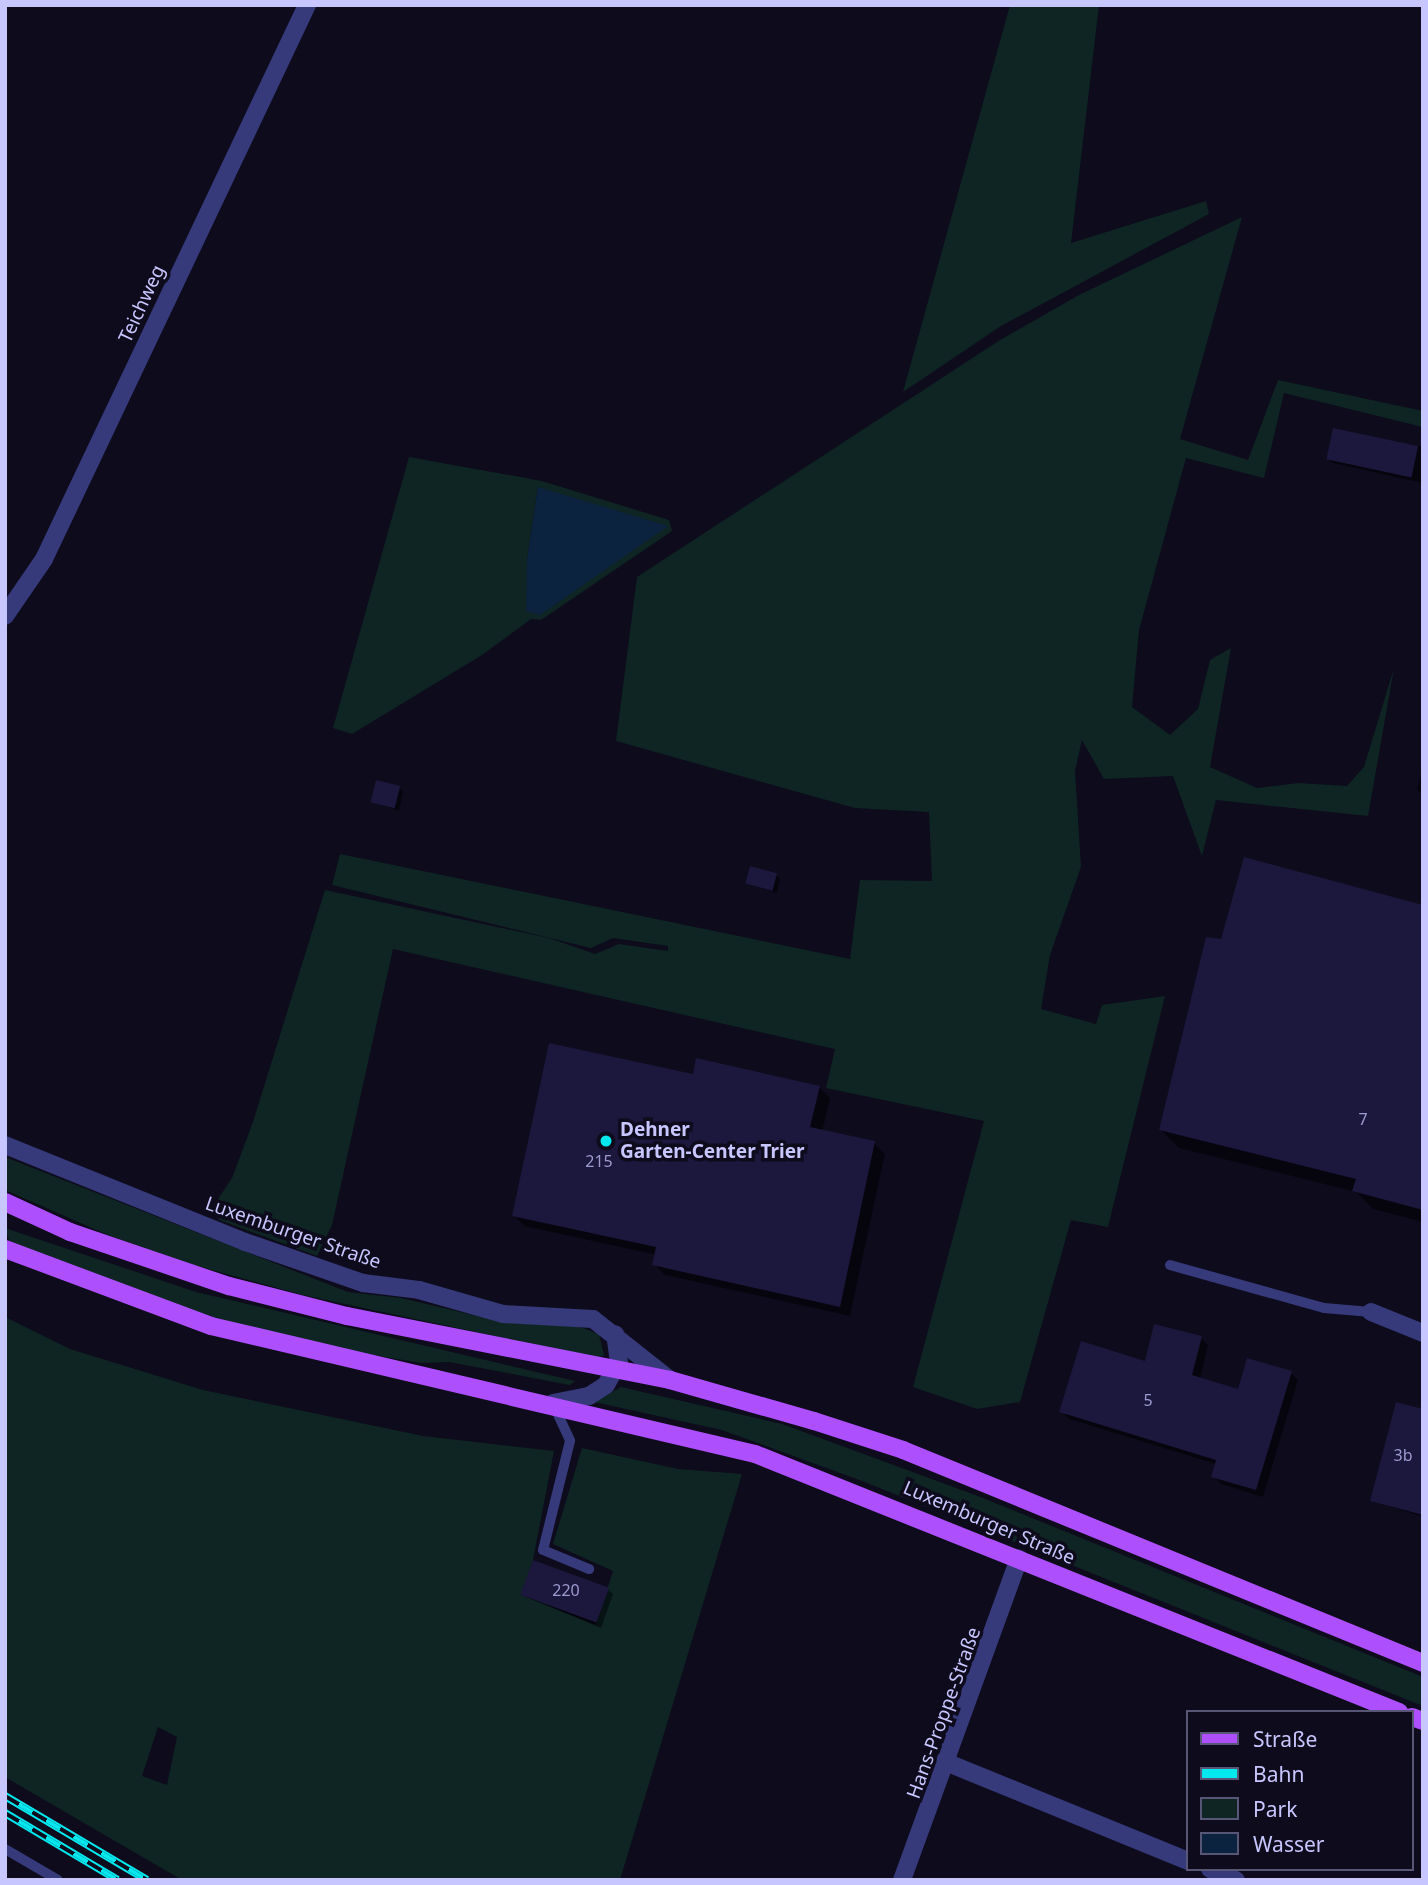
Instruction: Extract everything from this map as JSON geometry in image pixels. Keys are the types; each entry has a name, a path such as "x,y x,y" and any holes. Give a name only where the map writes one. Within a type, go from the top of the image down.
{"main road":[{"name":"Luxemburger Straße","path":"5,1202 70,1232 229,1286 348,1317 670,1380 904,1450 1423,1663"},
{"name":"Luxemburger Straße","path":"5,1249 211,1326 553,1403 755,1454 1394,1710"}],"street":[{"name":"Teichweg","path":"5,615 44,559 307,5"},
{"name":"Luxemburger Straße","path":"5,1145 245,1242 363,1283 419,1290 503,1314 593,1319 670,1380"},
{"path":"1371,1312 1423,1334"},
{"path":"615,1334 620,1347 616,1371"},
{"name":"Luxemburger Straße","path":"553,1403 596,1393 616,1371"},
{"name":"Hans-Proppe-Straße","path":"902,1880 948,1763 1019,1559"},
{"path":"948,1763 1186,1860"},
{"path":"1215,1871 1236,1880"}],"lane":[{"path":"1170,1265 1324,1308 1371,1312"},
{"path":"553,1403 569,1441 543,1550 589,1569"},
{"path":"5,1849 58,1880"}],"green space":[{"path":"1010,5 1099,5 1071,243 1206,201 1209,214 1001,326 903,392"},
{"path":"1242,217 1180,439 1248,460 1278,380 1423,411 1423,427 1284,393 1264,478 1186,458 1139,630 1132,707 1170,735 1198,709 1210,660 1231,648 1210,767 1257,788 1298,783 1347,786 1364,767 1394,668 1368,816 1216,800 1202,856 1173,776 1104,779 1082,740 1075,771 1081,867 1050,955 1041,1009 1096,1024 1102,1005 1165,996 1108,1227 1071,1220 1020,1402 977,1409 913,1387 984,1121 826,1088 835,1049 393,949 332,1225 317,1256 219,1220 218,1199 232,1178 253,1122 325,890 549,938 595,954 619,944 668,951 668,946 613,938 591,948 332,885 340,854 850,959 860,880 932,881 929,812 855,808 616,741 637,577 1000,340 1079,295"},
{"path":"409,457 542,481 669,520 672,531 541,620 531,619 482,655 352,734 333,728","holes":["538,487 540,615 527,611 527,560"]},
{"path":"5,1157 348,1292 401,1298 499,1321 580,1327 599,1334 604,1355 598,1358 303,1295 194,1265 108,1235 5,1190"},
{"path":"5,1228 196,1292 575,1381 570,1385 449,1362 421,1363 367,1354 241,1325 133,1293 9,1241"},
{"path":"5,1317 70,1349 203,1390 423,1436 554,1451 533,1560 521,1595 596,1625 613,1571 553,1544 582,1448 678,1469 742,1474 620,1880 182,1880 5,1777","holes":["158,1727 177,1737 167,1785 142,1776"]},
{"path":"621,1387 782,1424 978,1496 1423,1677 1423,1706 862,1481 722,1430 594,1402"}],"water":[{"path":"538,487 668,526 540,615 526,611 527,560"}],"building":[{"path":"1333,428 1418,446 1411,477 1326,459"},
{"path":"376,780 400,786 395,808 370,802"},
{"path":"1244,857 1423,905 1423,1210 1352,1191 1356,1179 1159,1130 1206,937 1221,939"},
{"path":"750,866 777,873 772,891 745,883"},
{"path":"549,1043 693,1074 696,1058 820,1086 810,1127 875,1141 840,1307 652,1265 656,1247 512,1216"},
{"path":"1154,1324 1202,1336 1192,1375 1238,1389 1247,1358 1292,1371 1256,1490 1211,1477 1216,1460 1059,1412 1081,1341 1145,1361"},
{"path":"1396,1402 1423,1409 1423,1515 1370,1501"},
{"path":"533,1560 609,1588 596,1622 520,1595"}],"railway":[{"path":"5,1796 147,1880"},
{"path":"5,1813 118,1880"}],"place":[{"name":"Dehner Garten-Center Trier","path":"606,1141"}]}
